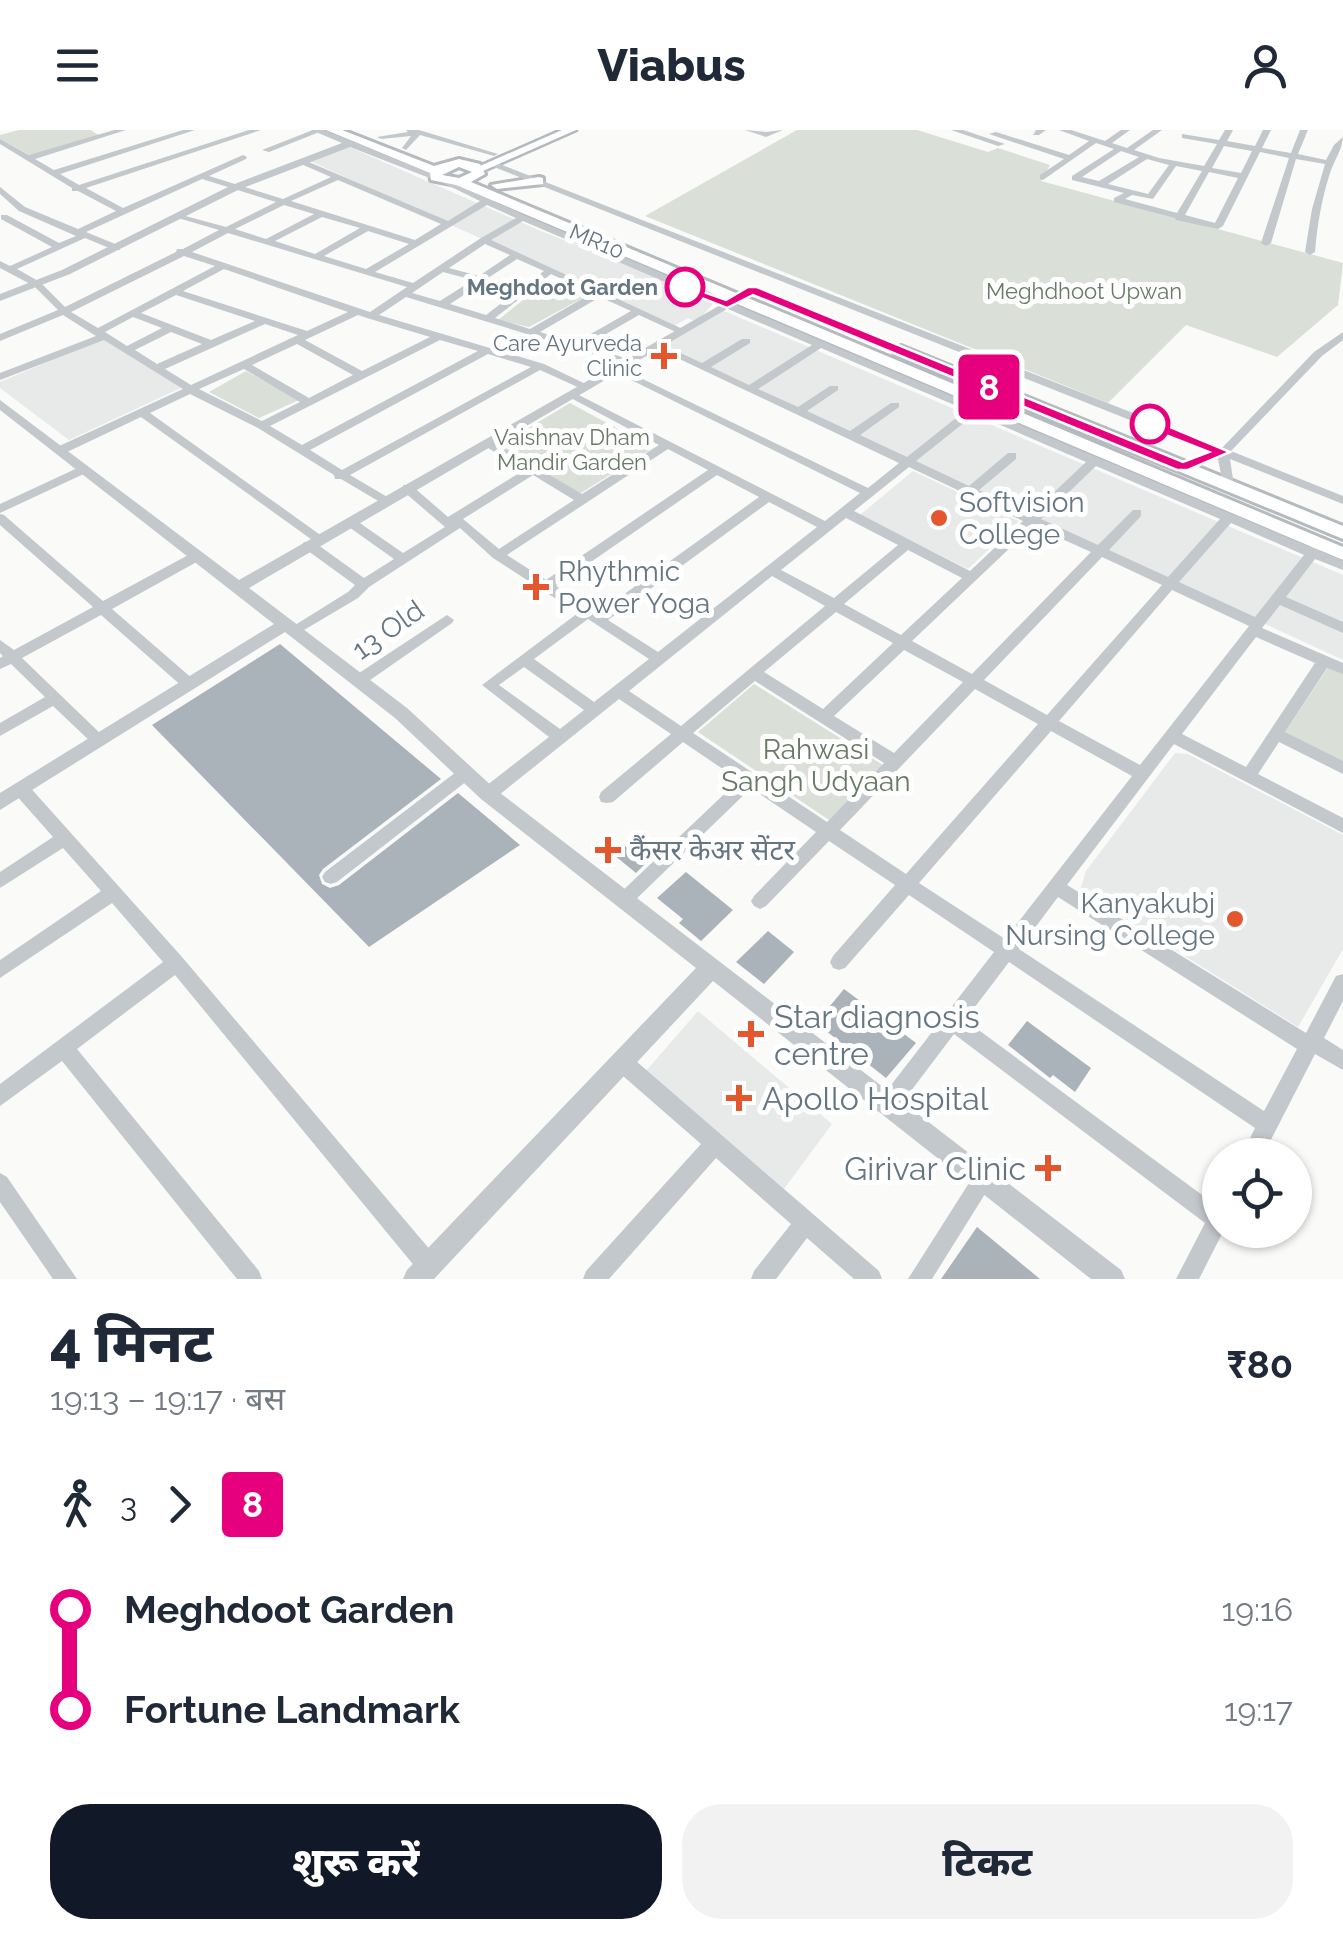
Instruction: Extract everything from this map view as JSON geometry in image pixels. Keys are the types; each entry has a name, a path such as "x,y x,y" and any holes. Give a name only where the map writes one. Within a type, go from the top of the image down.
{"main road":[{"name":"MR10","path":"332,130 465,169"},
{"name":"MR10","path":"362,130 465,169 492,195 739,298 1182,467 1343,534"},
{"path":"465,169 554,130"},
{"path":"422,155 465,169 570,130"},
{"path":"492,195 539,182"},
{"path":"528,198 539,182"},
{"name":"MR10","path":"492,195 528,198 978,406 1316,548 1343,554"}],"street":[{"path":"0,132 10,130"},
{"path":"28,158 122,130"},
{"path":"57,172 175,132 192,130"},
{"path":"75,188 256,130"},
{"path":"266,150 317,130 349,144 539,182 1343,500"},
{"path":"749,130 772,132"},
{"path":"956,130 993,134 1067,157"},
{"path":"1106,144 1126,130"},
{"path":"1158,130 1075,178 1150,197 1187,133 1294,157 1337,154"},
{"path":"1179,218 1230,130"},
{"path":"1131,192 1118,200 1218,226 1268,130 1303,133 1266,243"},
{"path":"1045,150 1067,131 1091,135 1145,157 1242,176"},
{"path":"381,138 414,132 465,169"},
{"path":"406,148 414,132"},
{"path":"993,134 1001,144"},
{"path":"1043,177 1091,135"},
{"path":"0,141 57,172 75,188 122,211"},
{"path":"4,268 59,247 122,211 243,157 216,143"},
{"path":"0,298 116,248 236,187 349,144"},
{"path":"1337,154 1343,169"},
{"path":"1310,252 1324,180 1337,154"},
{"path":"1101,184 1145,157"},
{"path":"304,162 448,224"},
{"path":"200,176 416,243"},
{"path":"0,338 65,312 180,251 337,177"},
{"path":"1324,180 1343,183"},
{"path":"1,192 22,209 116,248"},
{"path":"368,272 492,195 523,218 739,298 820,344 978,406 1229,517 1316,548 1343,566"},
{"path":"2,218 22,209"},
{"path":"267,242 322,213"},
{"path":"181,216 368,272 443,304 576,346 868,493"},
{"path":"2,218 59,247"},
{"path":"371,316 523,218"},
{"path":"316,257 368,228"},
{"path":"484,240 682,331"},
{"path":"180,251 371,316 540,366 668,444 826,527"},
{"path":"443,304 517,255"},
{"path":"0,377 101,334 222,266"},
{"path":"4,268 37,284 65,312 192,390 262,426 385,501"},
{"path":"444,270 523,291"},
{"path":"489,318 551,270"},
{"path":"175,291 266,320 303,337 360,376"},
{"path":"532,332 600,294"},
{"path":"238,587 739,298"},
{"path":"60,450 358,311"},
{"path":"576,346 638,311"},
{"path":"134,314 212,344"},
{"path":"157,368 266,320"},
{"path":"127,350 172,327"},
{"path":"262,426 441,334"},
{"path":"1182,467 1223,452 1315,358 1343,335"},
{"path":"703,367 746,341"},
{"path":"750,389 820,344"},
{"path":"657,346 1170,584 1343,670"},
{"path":"300,451 488,350"},
{"path":"245,365 308,402"},
{"path":"339,476 540,366"},
{"path":"799,412 834,388"},
{"path":"0,404 401,712 488,794 1112,1279"},
{"path":"852,436 896,404"},
{"path":"488,794 978,406"},
{"path":"141,412 364,584"},
{"path":"489,444 583,500"},
{"path":"498,556 668,444"},
{"path":"1223,452 1228,486"},
{"path":"970,491 1012,456"},
{"path":"824,717 1094,460"},
{"path":"0,509 84,469"},
{"path":"0,802 189,684 352,595 533,470"},
{"path":"546,586 718,470"},
{"path":"407,488 498,556 659,659"},
{"path":"560,738 489,685 768,496"},
{"path":"844,512 971,577"},
{"path":"760,901 1137,513"},
{"path":"839,962 1229,517"},
{"path":"0,518 189,684"},
{"path":"350,522 403,559"},
{"path":"606,796 908,544"},
{"path":"888,1105 1316,548"},
{"path":"6,661 197,556"},
{"path":"771,570 1142,774"},
{"path":"1278,598 1343,628"},
{"name":"13 Old","path":"358,681 447,620"},
{"path":"0,646 6,661 54,698 98,740"},
{"path":"524,659 594,709"},
{"path":"1249,775 1324,661"},
{"path":"754,673 895,762"},
{"path":"618,691 1268,1124"},
{"path":"0,730 54,698"},
{"path":"1276,734 1343,768"},
{"path":"1172,736 1343,826"},
{"path":"331,878 466,773"},
{"path":"624,900 751,778"},
{"path":"20,789 176,963 423,1272 712,968"},
{"path":"0,881 65,838"},
{"path":"1056,887 1343,1061"},
{"path":"0,970 114,892"},
{"path":"0,1096 176,963"},
{"path":"1261,1138 1343,982"},
{"path":"952,1022 1202,1206"},
{"path":"63,1047 252,1279"},
{"path":"622,1062 871,1279"},
{"path":"594,1279 716,1143"},
{"path":"919,1279 984,1179"},
{"path":"0,1184 66,1279"},
{"path":"762,1279 806,1222"},
{"path":"1187,1279 1203,1248"}],"shaded area":[{"path":"347,146 541,231 714,299 712,305 697,322 688,318 674,326 310,161"},
{"path":"722,310 1343,575 1343,660 662,346"},
{"path":"104,338 183,387 69,440 0,388 0,382"},
{"name":"Softvision College","path":"913,471 1019,521 968,569 860,515"},
{"name":"Kanyakubj Nursing College","path":"1175,753 1188,754 1343,835 1343,949 1298,1027 1080,890 1086,871"},
{"name":"Apollo Hospital","path":"698,1011 832,1124 784,1189 646,1071"}],"green space":[{"path":"19,130 90,130 99,135 30,155 0,139 0,135"},
{"name":"Meghdhoot Upwan","path":"797,130 917,130 988,152 998,148 1050,165 1041,181 1343,263 1338,305 1277,357 1186,325 1108,403 645,216"},
{"path":"548,280 592,293 529,327 498,320"},
{"path":"246,371 299,400 259,418 209,392"},
{"name":"Vaishnav Dham Mandir Garden","path":"570,403 653,448 576,496 495,448"},
{"path":"1329,666 1343,673 1343,768 1283,735"},
{"name":"Rahwasi Sangh Udyaan","path":"754,684 883,765 829,820 698,732"}],"building":[{"path":"280,644 441,779 323,869 319,875 322,884 330,888 339,885 458,793 520,845 369,947 152,725"},
{"path":"638,835 658,851 636,873 614,855"},
{"path":"686,872 733,910 701,941 679,923 683,919 657,898"},
{"path":"768,931 794,952 764,984 736,962"},
{"path":"844,989 916,1043 886,1078 816,1023"},
{"path":"1027,1021 1091,1068 1075,1092 1008,1045"},
{"path":"977,1227 1040,1279 941,1279"}],"bus line":[{"name":"8","path":"685,287 727,304 752,290 1182,467 1223,452 1150,424"}],"place":[{"name":"Meghdoot Garden","path":"685,287"},
{"name":"Care Ayurveda Clinic","path":"664,356"},
{"name":"Softvision College","path":"939,518"},
{"name":"Rhythmic Power Yoga","path":"536,587"},
{"name":"कैंसर केअर सेंटर","path":"608,850"},
{"name":"Kanyakubj Nursing College","path":"1235,919"},
{"name":"Star diagnosis centre","path":"751,1034"},
{"name":"Apollo Hospital","path":"739,1098"},
{"name":"Girivar Clinic","path":"1048,1168"}]}
